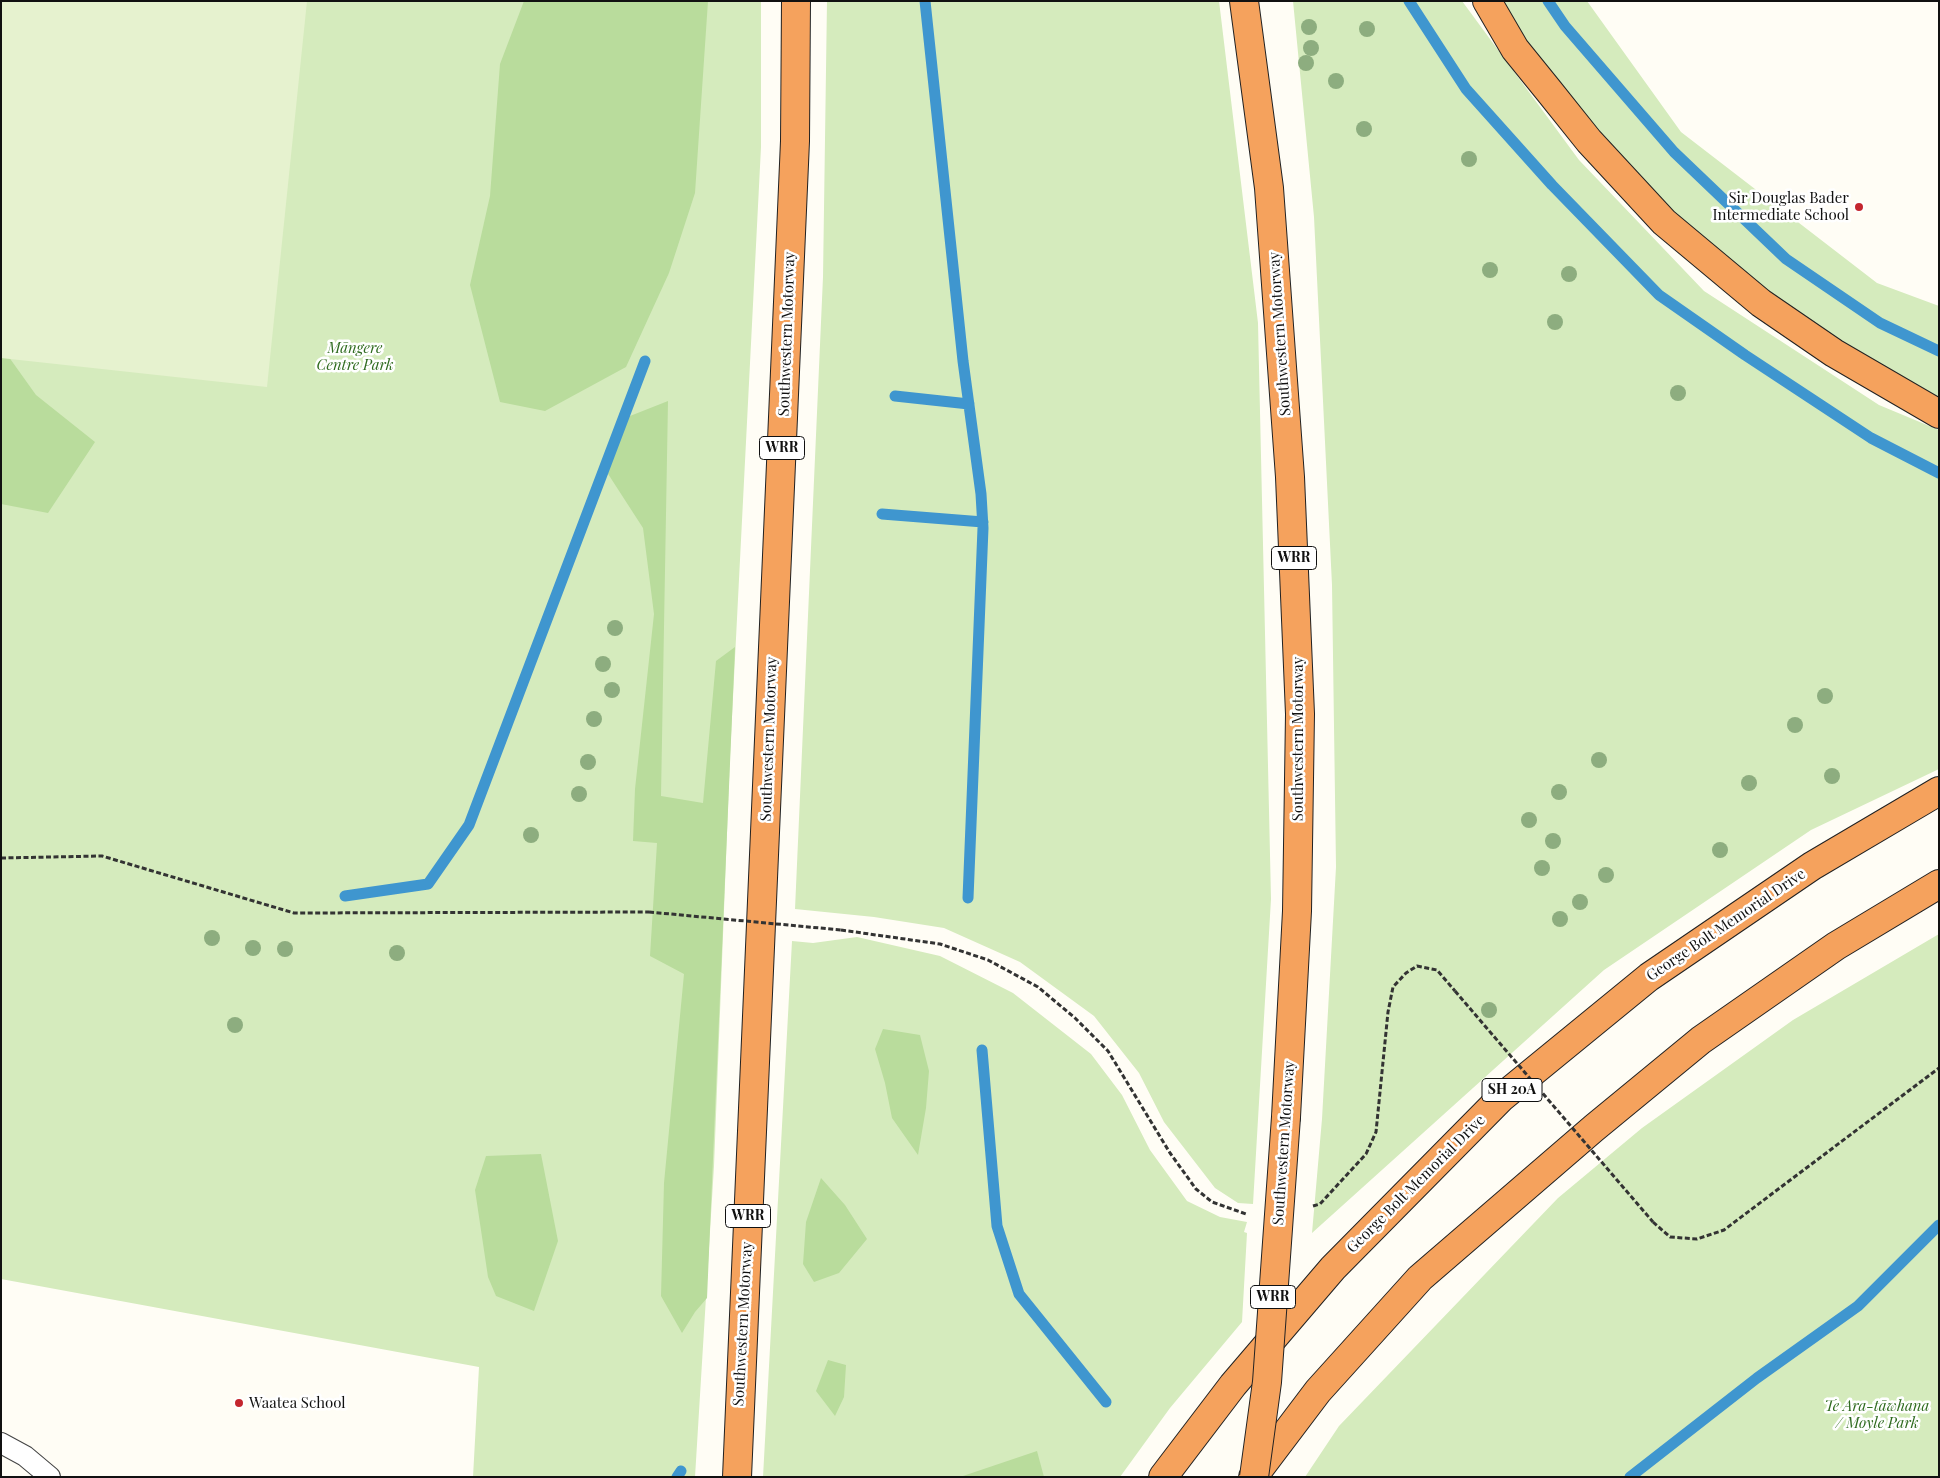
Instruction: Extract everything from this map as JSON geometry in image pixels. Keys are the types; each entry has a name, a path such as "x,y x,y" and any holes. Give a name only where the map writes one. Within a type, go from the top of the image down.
{"highway":[{"name":"Southwestern Motorway","path":"737,1477 795,141 796,1"},
{"name":"Southwestern Motorway","path":"1244,1 1269,188 1290,477 1300,704 1297,911 1286,1117 1267,1382 1254,1477"},
{"path":"1487,1 1515,49 1588,141 1664,222 1761,303 1834,354 1939,414"},
{"name":"George Bolt Memorial Drive","path":"1163,1477 1233,1385 1333,1268 1501,1098 1649,977 1812,866 1939,791"},
{"path":"1254,1477 1318,1391 1420,1278 1587,1134 1701,1040 1836,946 1939,884"}],"lane":[{"path":"1,1442 25,1456 50,1477"}],"path":[{"path":"1,858 102,856 294,913 649,912 841,930 940,944 988,960 1038,987 1075,1018 1108,1051 1170,1153 1196,1189 1212,1202 1245,1214 1254,1213"},
{"path":"1306,1209 1320,1204 1366,1154 1376,1132 1388,1012 1393,987 1406,973 1417,966 1437,970 1653,1222 1670,1237 1697,1239 1724,1230 1939,1068"}],"green space":[{"name":"Māngere Centre Park","path":"1,1 761,1 761,147 730,756 714,1166 695,1477 473,1477 479,1367 1,1279"},
{"path":"1,1 307,1 267,387 1,358"},
{"path":"524,1 708,1 695,193 669,273 626,367 545,411 500,402 470,285 490,196 500,64"},
{"path":"827,1 1219,1 1258,323 1271,899 1253,1204 1238,1203 1215,1188 1164,1122 1139,1073 1094,1016 1020,962 944,928 874,917 795,909 823,277"},
{"path":"1293,1 1462,1 1579,160 1704,291 1879,405 1939,430 1939,769 1811,830 1604,970 1312,1233 1322,1119 1336,867 1332,585 1314,217"},
{"path":"1499,1 1587,1 1681,132 1877,283 1939,306 1939,402 1791,316 1713,252 1600,139 1529,46"},
{"path":"1,346 36,395 95,442 48,513 1,504"},
{"path":"668,401 661,796 703,803 716,661 735,647 707,1298 695,1312 682,1333 661,1296 664,1183 684,974 650,956 657,843 633,841 635,789 654,614 643,528 601,463 630,416"},
{"name":"Te Ara-tāwhana / Moyle Park","path":"1939,934 1939,1477 1305,1477 1339,1426 1558,1198 1642,1128 1793,1020"},
{"path":"857,937 940,956 1013,993 1091,1054 1122,1095 1150,1150 1187,1201 1220,1217 1247,1222 1244,1232 1247,1233 1242,1322 1170,1408 1120,1477 763,1477 792,941 813,943"},
{"path":"883,1029 920,1035 929,1071 926,1108 918,1155 892,1118 885,1083 875,1049"},
{"path":"541,1154 558,1241 534,1311 496,1296 488,1277 475,1190 486,1156"},
{"path":"821,1178 845,1205 867,1239 839,1273 814,1282 803,1264 806,1222"},
{"path":"828,1360 846,1365 844,1397 835,1416 816,1391"},
{"path":"1037,1451 1044,1477 960,1477"}],"waterway":[{"path":"925,1 963,361 981,494 983,528 968,898"},
{"path":"1409,1 1466,89 1552,185 1659,295 1745,355 1871,438 1939,473"},
{"path":"1548,1 1565,26 1674,152 1786,259 1880,323 1939,351"},
{"path":"345,896 428,884 469,825 645,361"},
{"path":"895,396 969,404"},
{"path":"882,514 983,522"},
{"path":"982,1050 997,1226 1019,1294 1106,1402"},
{"path":"1630,1477 1757,1378 1858,1306 1939,1225"},
{"path":"677,1477 681,1471"}],"place":[{"name":"Sir Douglas Bader Intermediate School","path":"1859,207"},
{"name":"Waatea School","path":"239,1403"}]}
